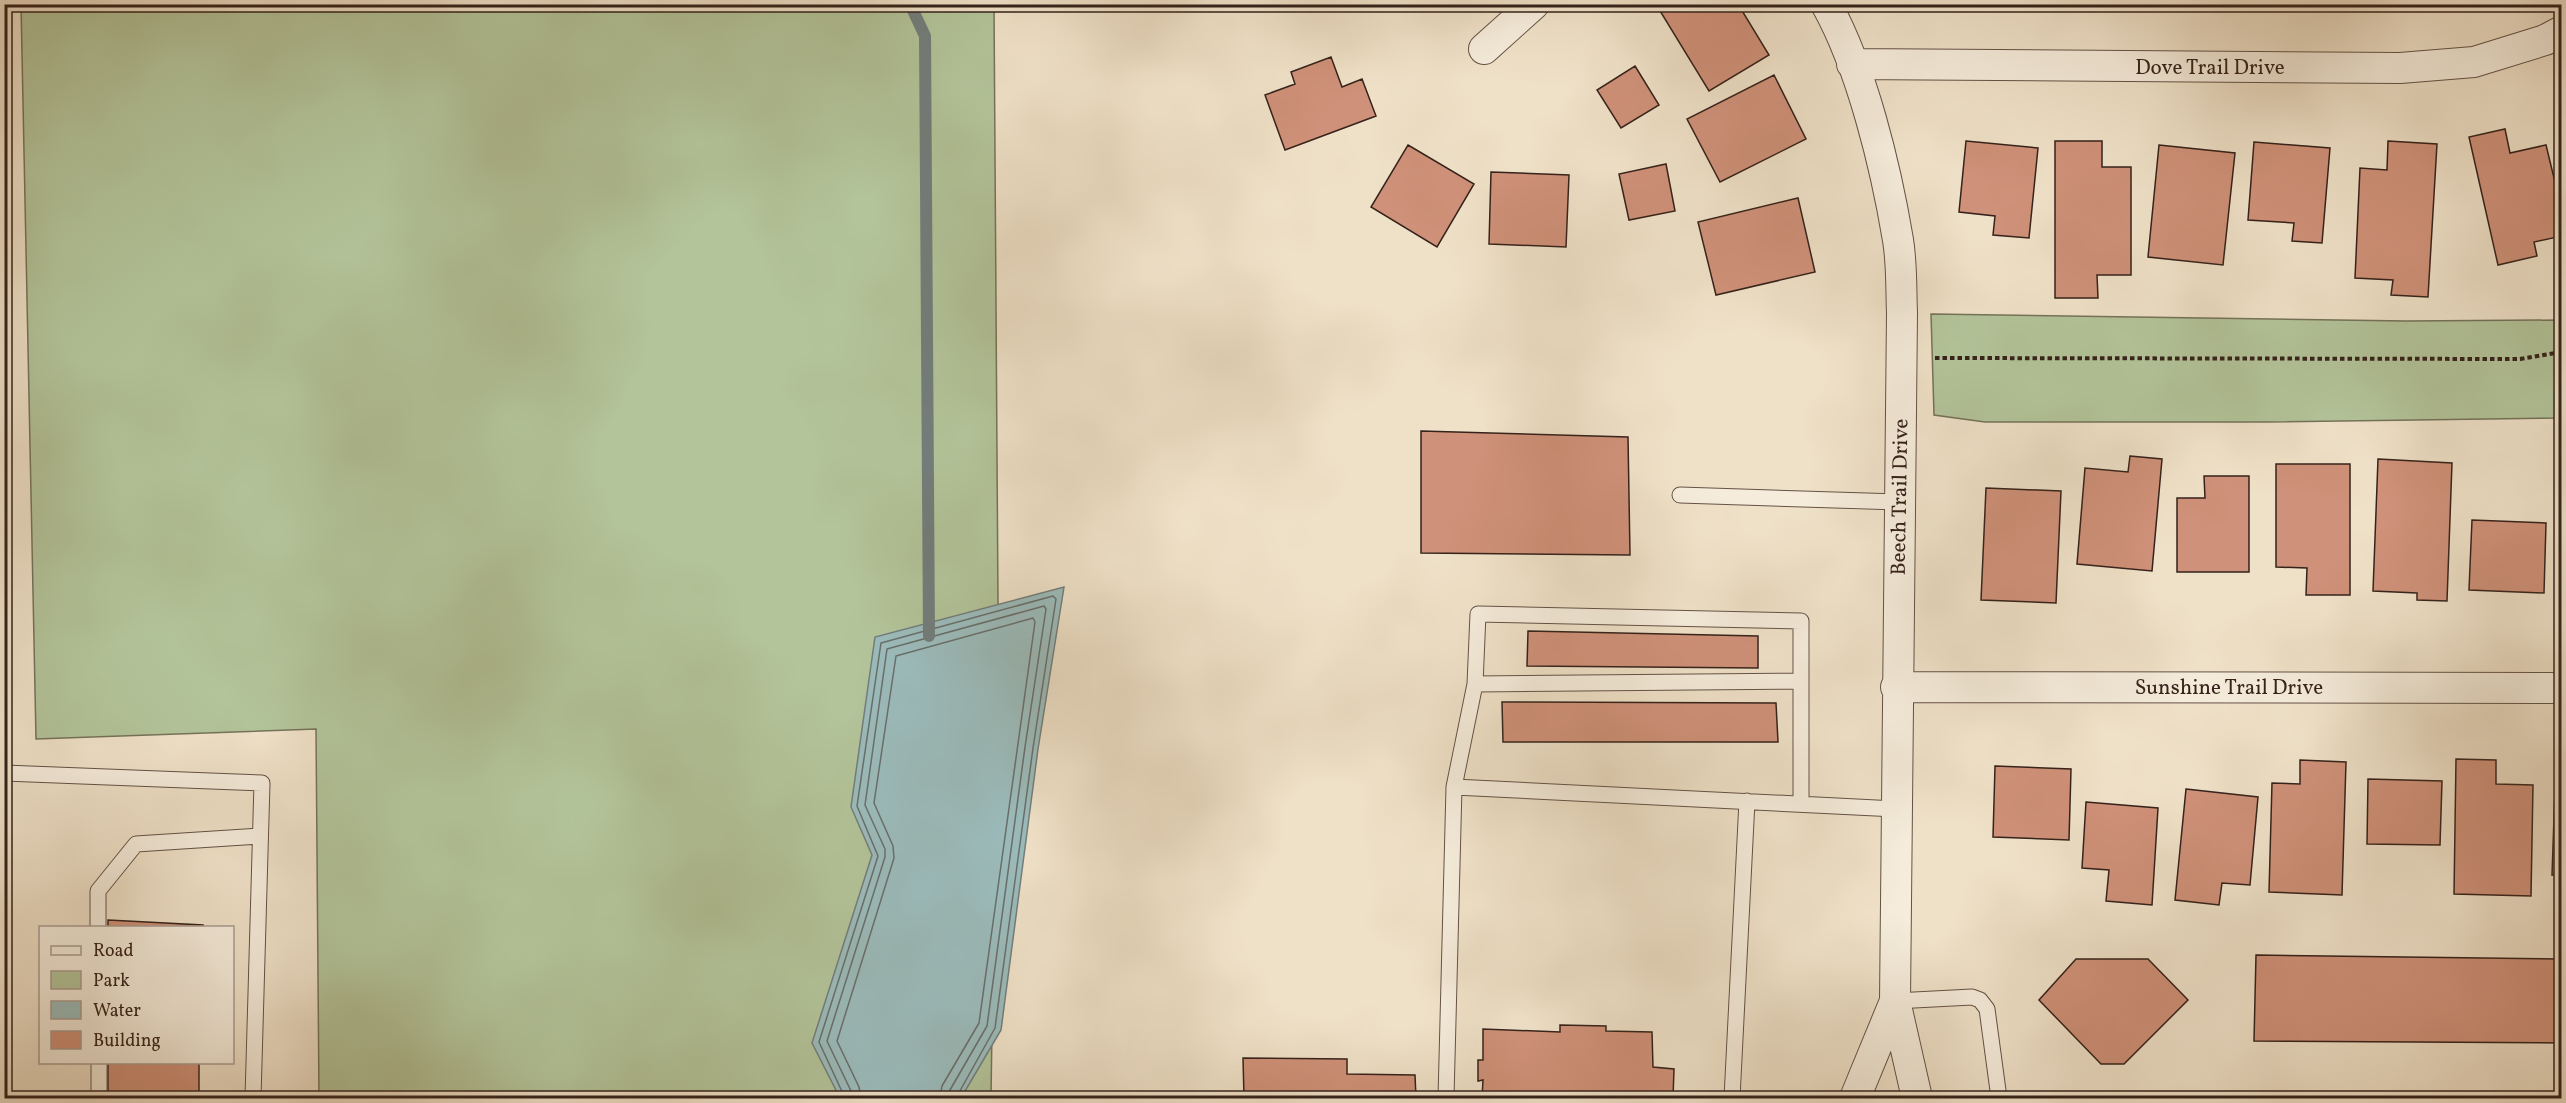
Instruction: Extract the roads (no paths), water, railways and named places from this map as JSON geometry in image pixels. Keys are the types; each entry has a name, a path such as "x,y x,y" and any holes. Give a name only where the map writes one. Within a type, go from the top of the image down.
{"street":[{"path":"1484,49 1534,4"},
{"name":"Beech Trail Drive","path":"1826,4 1852,64 1876,139 1898,242 1902,358 1896,687 1895,1001 1917,1098"},
{"name":"Dove Trail Drive","path":"1852,64 2400,68 2474,62 2545,40 2562,31"},
{"name":"Sunshine Trail Drive","path":"1896,687 2562,688"},
{"name":"Beech Trail Drive","path":"1855,1098 1895,1001"}],"lane":[{"path":"1680,495 1899,502"},
{"path":"1446,1098 1454,787 1475,684 1478,614 1801,621 1801,804"},
{"path":"1475,684 1801,681"},
{"path":"4,773 262,783 253,1098"},
{"path":"1454,787 1896,809"},
{"path":"1731,1098 1747,801"},
{"path":"98,926 98,891 136,844 260,836"},
{"path":"1895,1001 1971,997 1980,1000 1986,1009 1999,1098"},
{"path":"99,1064 99,1098"}],"water":[{"path":"1064,587 1038,749 1001,1030 961,1098 840,1098 812,1043 872,855 851,807 875,637"}],"waterway":[{"path":"910,4 925,36 929,636"}]}
